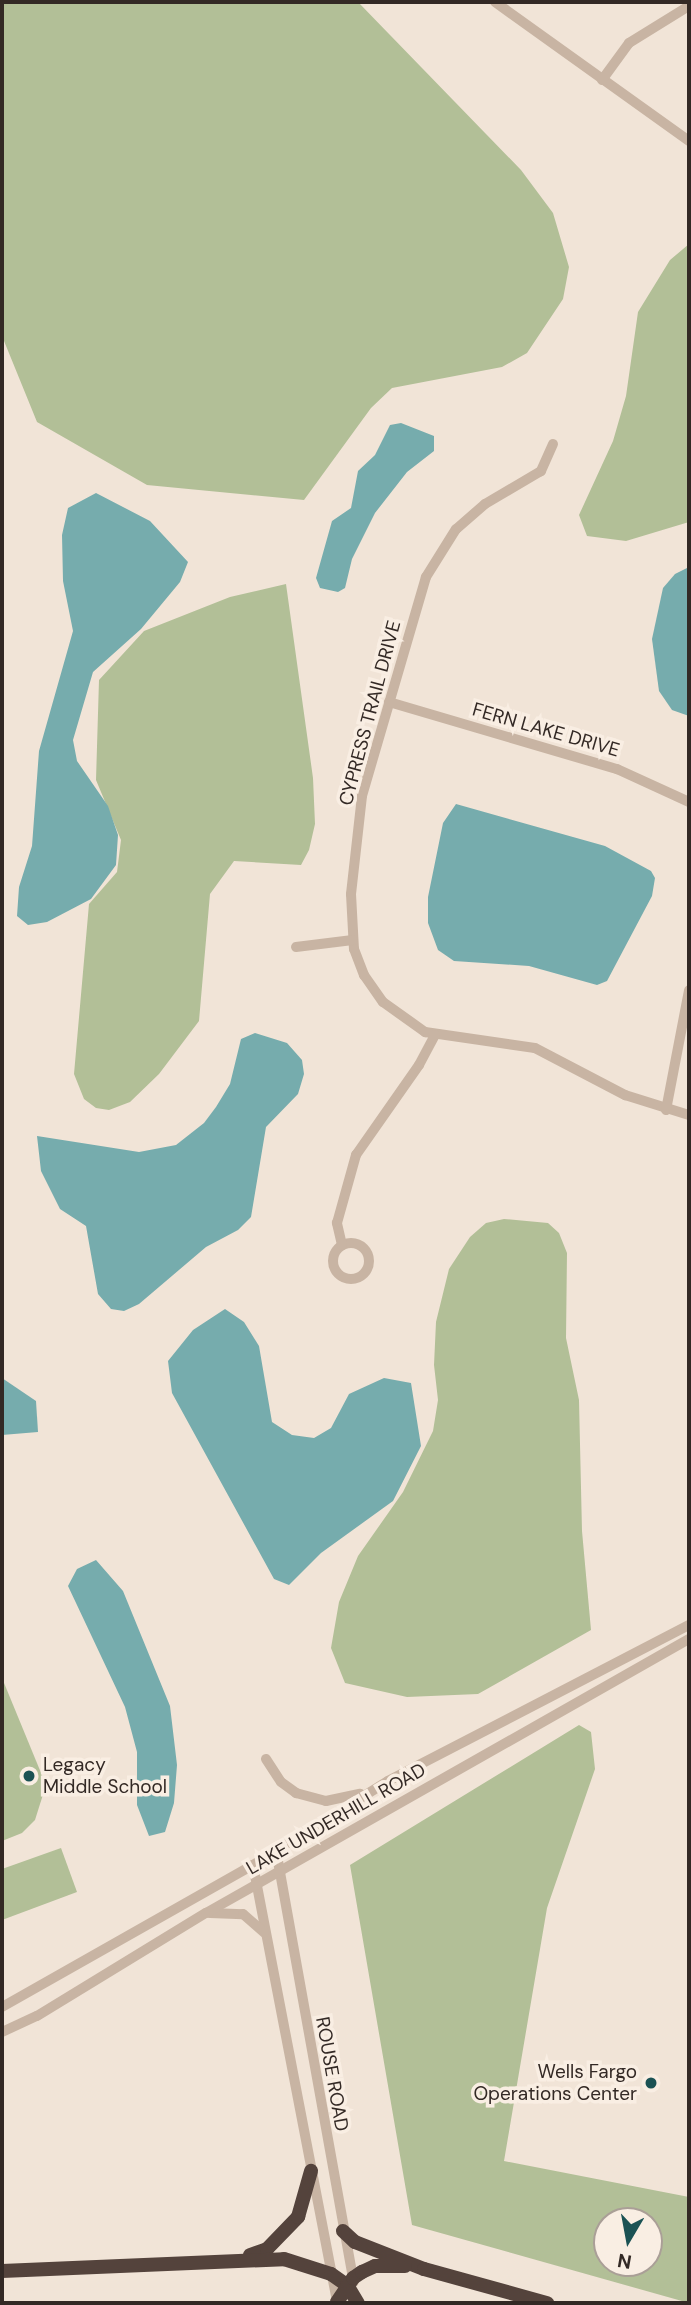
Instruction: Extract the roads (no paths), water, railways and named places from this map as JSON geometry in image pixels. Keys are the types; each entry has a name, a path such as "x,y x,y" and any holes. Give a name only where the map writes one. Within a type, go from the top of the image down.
{"highway":[{"path":"240,2258 267,2249 285,2234 298,2217 311,2171"},
{"path":"343,2231 355,2242 424,2269 547,2303"},
{"path":"2,2271 240,2258 284,2259 350,2281 358,2303"},
{"path":"337,2303 350,2281 375,2266 424,2269"}],"street":[{"path":"495,2 689,141"},
{"path":"602,80 629,44 689,6"},
{"name":"CYPRESS TRAIL DRIVE","path":"553,444 543,470 472,513 437,554 422,589 361,803 352,888 353,940 364,975 383,1002 402,1019 435,1035 535,1048 615,1091 666,1110 689,1115"},
{"name":"FERN LAKE DRIVE","path":"389,702 617,769 689,802"},
{"path":"296,947 353,940"},
{"path":"666,1110 689,990"},
{"path":"342,1245 337,1223 356,1155 419,1065 435,1035"},
{"name":"LAKE UNDERHILL ROAD","path":"2,2007 253,1865 371,1791 689,1625"},
{"name":"LAKE UNDERHILL ROAD","path":"2,2032 37,2016 206,1913 689,1639"},
{"path":"265,1759 281,1782 311,1799 337,1800 371,1791"},
{"name":"ROUSE ROAD","path":"276,1850 350,2281"},
{"name":"ROUSE ROAD","path":"253,1865 337,2303"},
{"path":"206,1913 243,1914 264,1932"}],"water":[{"path":"401,423 434,436 434,451 407,472 375,513 352,559 345,588 338,592 320,588 316,578 332,521 351,508 358,471 375,455 390,425"},
{"path":"96,493 150,521 188,562 180,582 141,629 93,672 73,740 77,761 108,806 118,835 116,865 91,899 47,922 28,925 17,916 19,887 32,846 39,751 73,631 63,581 62,535 68,508"},
{"path":"689,567 689,716 672,710 659,691 652,639 663,588 675,574"},
{"path":"456,804 605,846 651,871 655,878 652,896 607,981 597,985 529,966 454,961 438,950 428,923 428,897 443,823"},
{"path":"255,1033 287,1043 302,1060 304,1074 298,1094 266,1127 251,1217 238,1230 206,1247 139,1304 124,1311 111,1309 98,1294 86,1226 60,1209 41,1171 37,1136 139,1152 176,1145 204,1123 216,1107 230,1084 241,1039"},
{"path":"225,1309 244,1322 259,1346 272,1422 292,1435 314,1438 331,1428 349,1394 384,1378 411,1383 421,1446 393,1501 321,1553 289,1585 274,1579 172,1393 168,1361 193,1330"},
{"path":"2,1378 36,1401 38,1432 2,1435"},
{"path":"96,1560 123,1591 170,1706 177,1765 174,1803 165,1832 149,1836 137,1805 137,1752 125,1707 68,1586 77,1569"}],"place":[{"name":"Legacy Middle School","path":"29,1776"},
{"name":"Wells Fargo Operations Center","path":"651,2083"}]}
